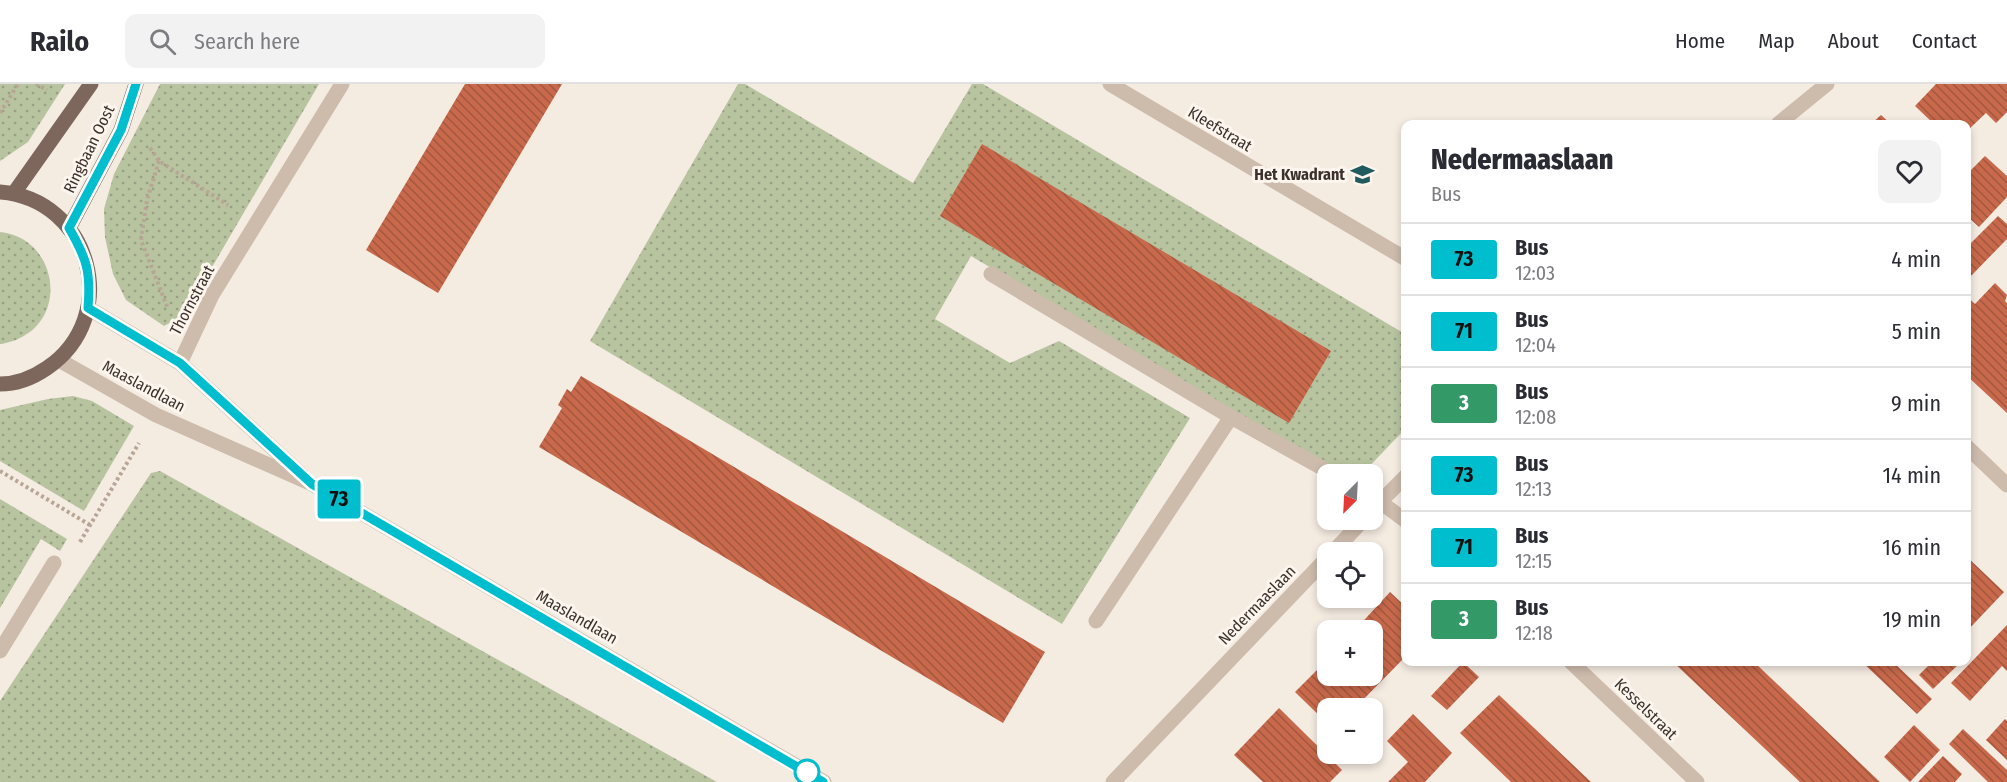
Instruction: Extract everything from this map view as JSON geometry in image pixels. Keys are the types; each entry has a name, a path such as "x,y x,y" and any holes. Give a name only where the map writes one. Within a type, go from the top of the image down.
{"main road":[{"name":"Ringbaan Oost","path":"7,193 91,84"},
{"name":"Ringbaan Oost","path":"69,228 121,130 136,84"},
{"path":"0,384 34,376 59,360 72,345 82,328 88,308 90,280 84,253 69,228 54,212 35,200 7,193"}],"street":[{"name":"Thornstraat","path":"180,363 212,295 342,84"},
{"name":"Kleefstraat","path":"1110,84 1401,256"},
{"path":"1783,120 1827,84"},
{"path":"991,274 1231,417 1317,465"},
{"name":"Maaslandlaan","path":"88,308 180,363 312,484"},
{"name":"Maaslandlaan","path":"59,360 156,415 312,484 824,782"},
{"path":"1096,621 1231,417"},
{"path":"1971,451 2007,485"},
{"path":"1383,496 1401,480"},
{"path":"1383,508 1401,518"},
{"path":"1342,542 1354,530"},
{"path":"0,651 54,563"},
{"name":"Nedermaaslaan","path":"1113,782 1317,569"},
{"name":"Kesselstraat","path":"1575,666 1697,782"}],"path":[{"path":"0,113 18,84"},
{"path":"168,310 141,240 147,200 159,161 256,223"},
{"path":"54,563 71,557 156,415"},
{"path":"0,471 90,525"}],"green space":[{"path":"0,84 65,84 28,142 0,161"},
{"path":"160,84 319,84 184,315 164,326 126,300 113,274 105,237 104,209 114,174"},
{"path":"738,84 745,84 913,183 972,84 983,84 1401,332 1401,433 1372,464 1323,464 971,256 935,319 1010,363 1059,341 1190,418 1062,624 590,341"},
{"path":"0,232 19,237 33,247 44,261 49,278 50,295 46,312 36,327 18,339 2,344 0,344"},
{"path":"73,396 92,401 134,426 84,511 0,461 0,410"},
{"path":"160,471 717,782 0,782 0,701 151,473"},
{"path":"0,499 67,539 60,551 41,539 0,608"}],"building":[{"path":"465,84 562,84 438,293 366,250"},
{"path":"1936,84 2007,84 2007,112 1996,123 1986,113 1971,127 1971,120 1930,120 1915,106"},
{"path":"1881,115 1887,120 1875,120"},
{"path":"982,144 1331,351 1289,423 940,216"},
{"path":"1985,156 2007,176 2007,197 1979,227 1971,220 1971,170"},
{"path":"1998,216 2007,224 2007,239 1971,276 1971,243"},
{"path":"1995,283 2007,295 2005,301 2007,303 2007,413 1971,380 1971,300 1975,304"},
{"path":"581,376 1045,652 1003,723 539,447 562,408 558,405 567,389 571,392"},
{"path":"1971,561 2004,592 1971,627"},
{"path":"1390,592 1401,602 1401,661 1383,679 1383,620 1364,620 1375,608 1383,608 1383,600"},
{"path":"2007,625 2007,671 2002,666 1970,701 1951,683 1967,666 1971,666 1971,662"},
{"path":"1459,666 1467,666 1479,677 1447,710 1431,696"},
{"path":"1677,666 1758,666 1880,782 1800,782"},
{"path":"1866,666 1897,666 1932,699 1917,714"},
{"path":"1928,666 1957,666 1933,689 1919,675"},
{"path":"1317,670 1317,686 1377,686 1365,698 1317,698 1317,713 1295,692"},
{"path":"1499,695 1591,782 1511,782 1460,733"},
{"path":"1279,708 1317,745 1317,764 1336,764 1342,770 1330,782 1263,782 1234,755"},
{"path":"1413,714 1452,753 1425,782 1388,782 1408,762 1387,741"},
{"path":"2005,719 2007,721 2007,760 1986,740"},
{"path":"1914,725 1940,750 1910,782 1884,757"},
{"path":"1963,729 2007,770 2007,782 1988,782 1949,744"},
{"path":"1943,756 1962,774 1955,782 1918,782"}],"bus line":[{"name":"73","path":"136,84 121,130 69,228 84,253 90,280 88,308 180,363 312,484 823,782"}],"place":[{"name":"Het Kwadrant","path":"1363,174"}]}
